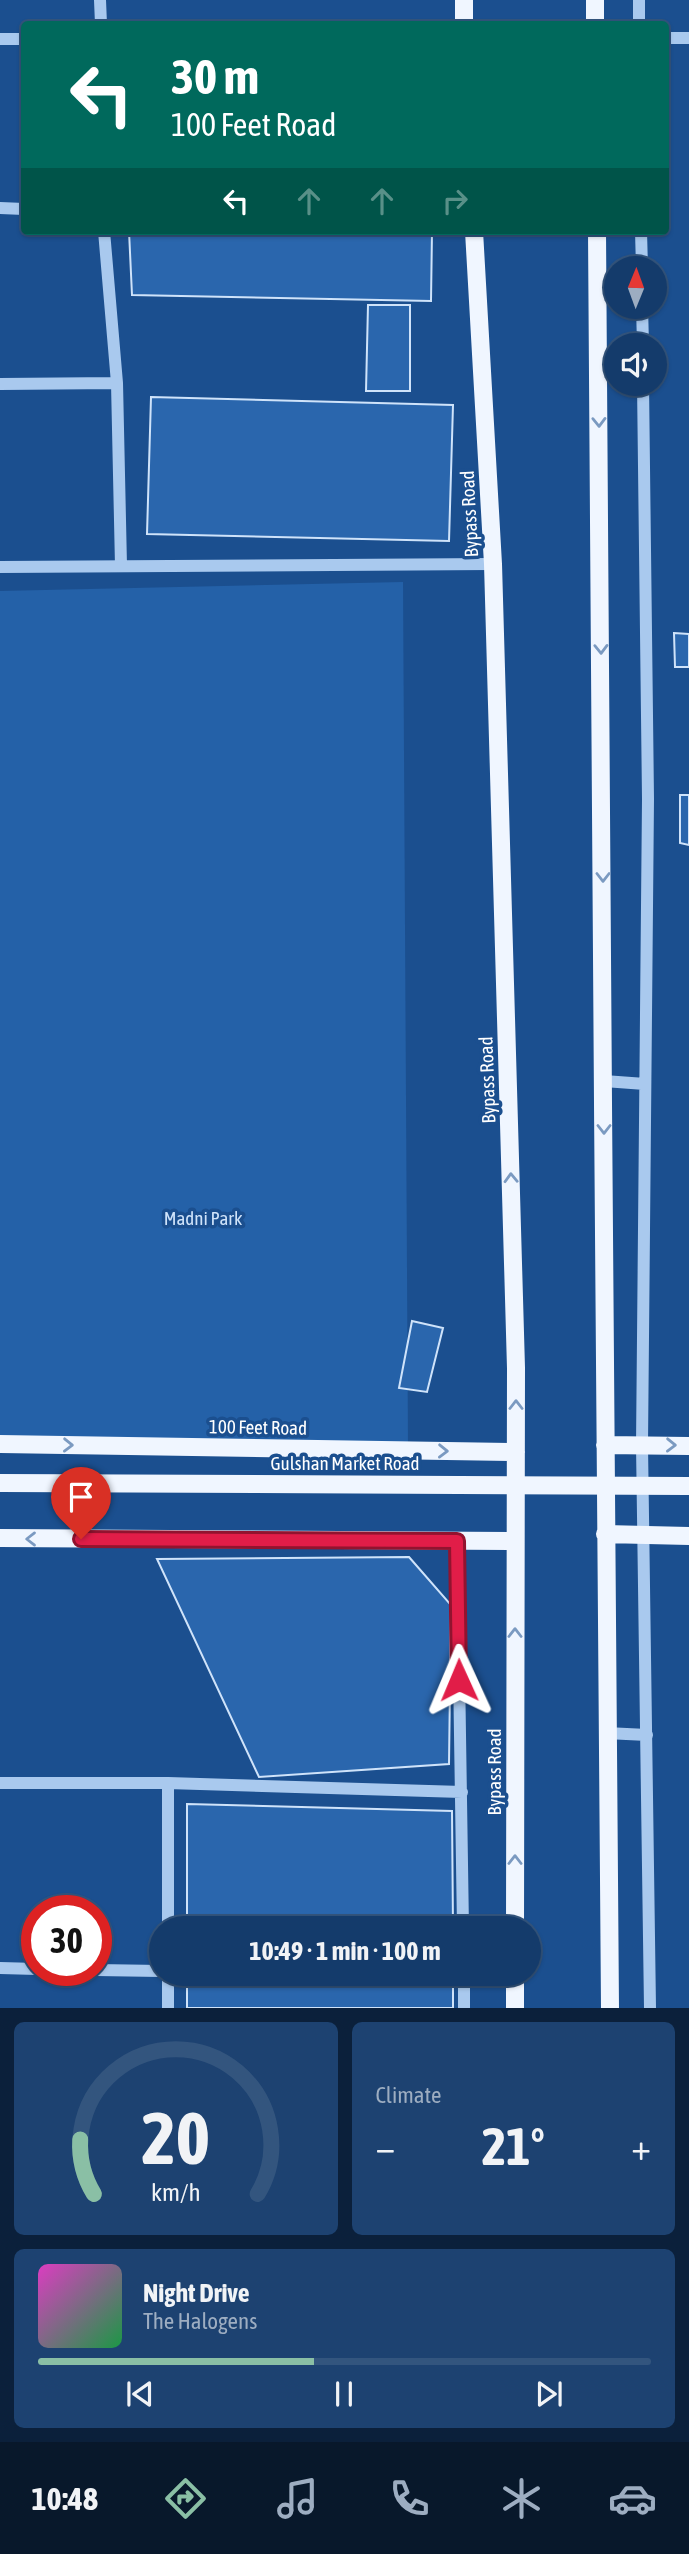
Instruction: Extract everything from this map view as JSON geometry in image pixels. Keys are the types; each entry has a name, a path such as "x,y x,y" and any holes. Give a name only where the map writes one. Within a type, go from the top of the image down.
{"main road":[{"path":"464,0 464,21"},
{"path":"594,0 595,21"},
{"name":"Bypass Road","path":"474,235 493,564 515,1340 515,1916"},
{"path":"597,235 610,2008"},
{"name":"100 Feet Road","path":"0,1444 516,1452"},
{"path":"605,1445 689,1446"},
{"name":"Gulshan Market Road","path":"0,1483 689,1486"},
{"path":"606,1534 689,1536"},
{"path":"0,1538 516,1541"},
{"path":"515,1986 515,2008"}],"street":[{"path":"100,0 101,21"},
{"path":"639,0 639,21"},
{"path":"669,38 689,38"},
{"path":"0,39 21,39"},
{"path":"0,208 21,209"},
{"path":"104,235 117,383 121,566"},
{"path":"641,235 642,256"},
{"path":"0,383 117,383"},
{"path":"643,396 648,785 642,1445 650,2008"},
{"path":"0,567 493,564"},
{"path":"604,1081 645,1084"},
{"path":"457,1541 463,1916"},
{"path":"606,1733 647,1735"},
{"path":"0,1783 168,1783 461,1792"},
{"path":"168,1783 168,1916"},
{"path":"0,1968 21,1969"},
{"path":"112,1970 149,1970"},
{"path":"168,1986 168,2008"},
{"path":"464,1986 464,2008"}],"green space":[{"name":"Madni Park","path":"403,582 408,1446 0,1441 0,591"}],"building":[{"path":"129,235 432,235 431,301 132,295"},
{"path":"368,305 410,305 410,391 366,391"},
{"path":"151,397 453,405 449,541 147,534"},
{"path":"674,633 689,634 689,667 675,667"},
{"path":"680,795 689,795 689,845 680,843"},
{"path":"412,1321 443,1328 427,1392 399,1388"},
{"path":"409,1557 451,1605 449,1764 259,1777 157,1559"},
{"path":"187,1804 452,1811 453,1916 187,1916"},
{"path":"187,1986 453,1986 453,2008 187,2008"}],"route":[{"path":"81,1539 457,1541 459,1680"}]}
